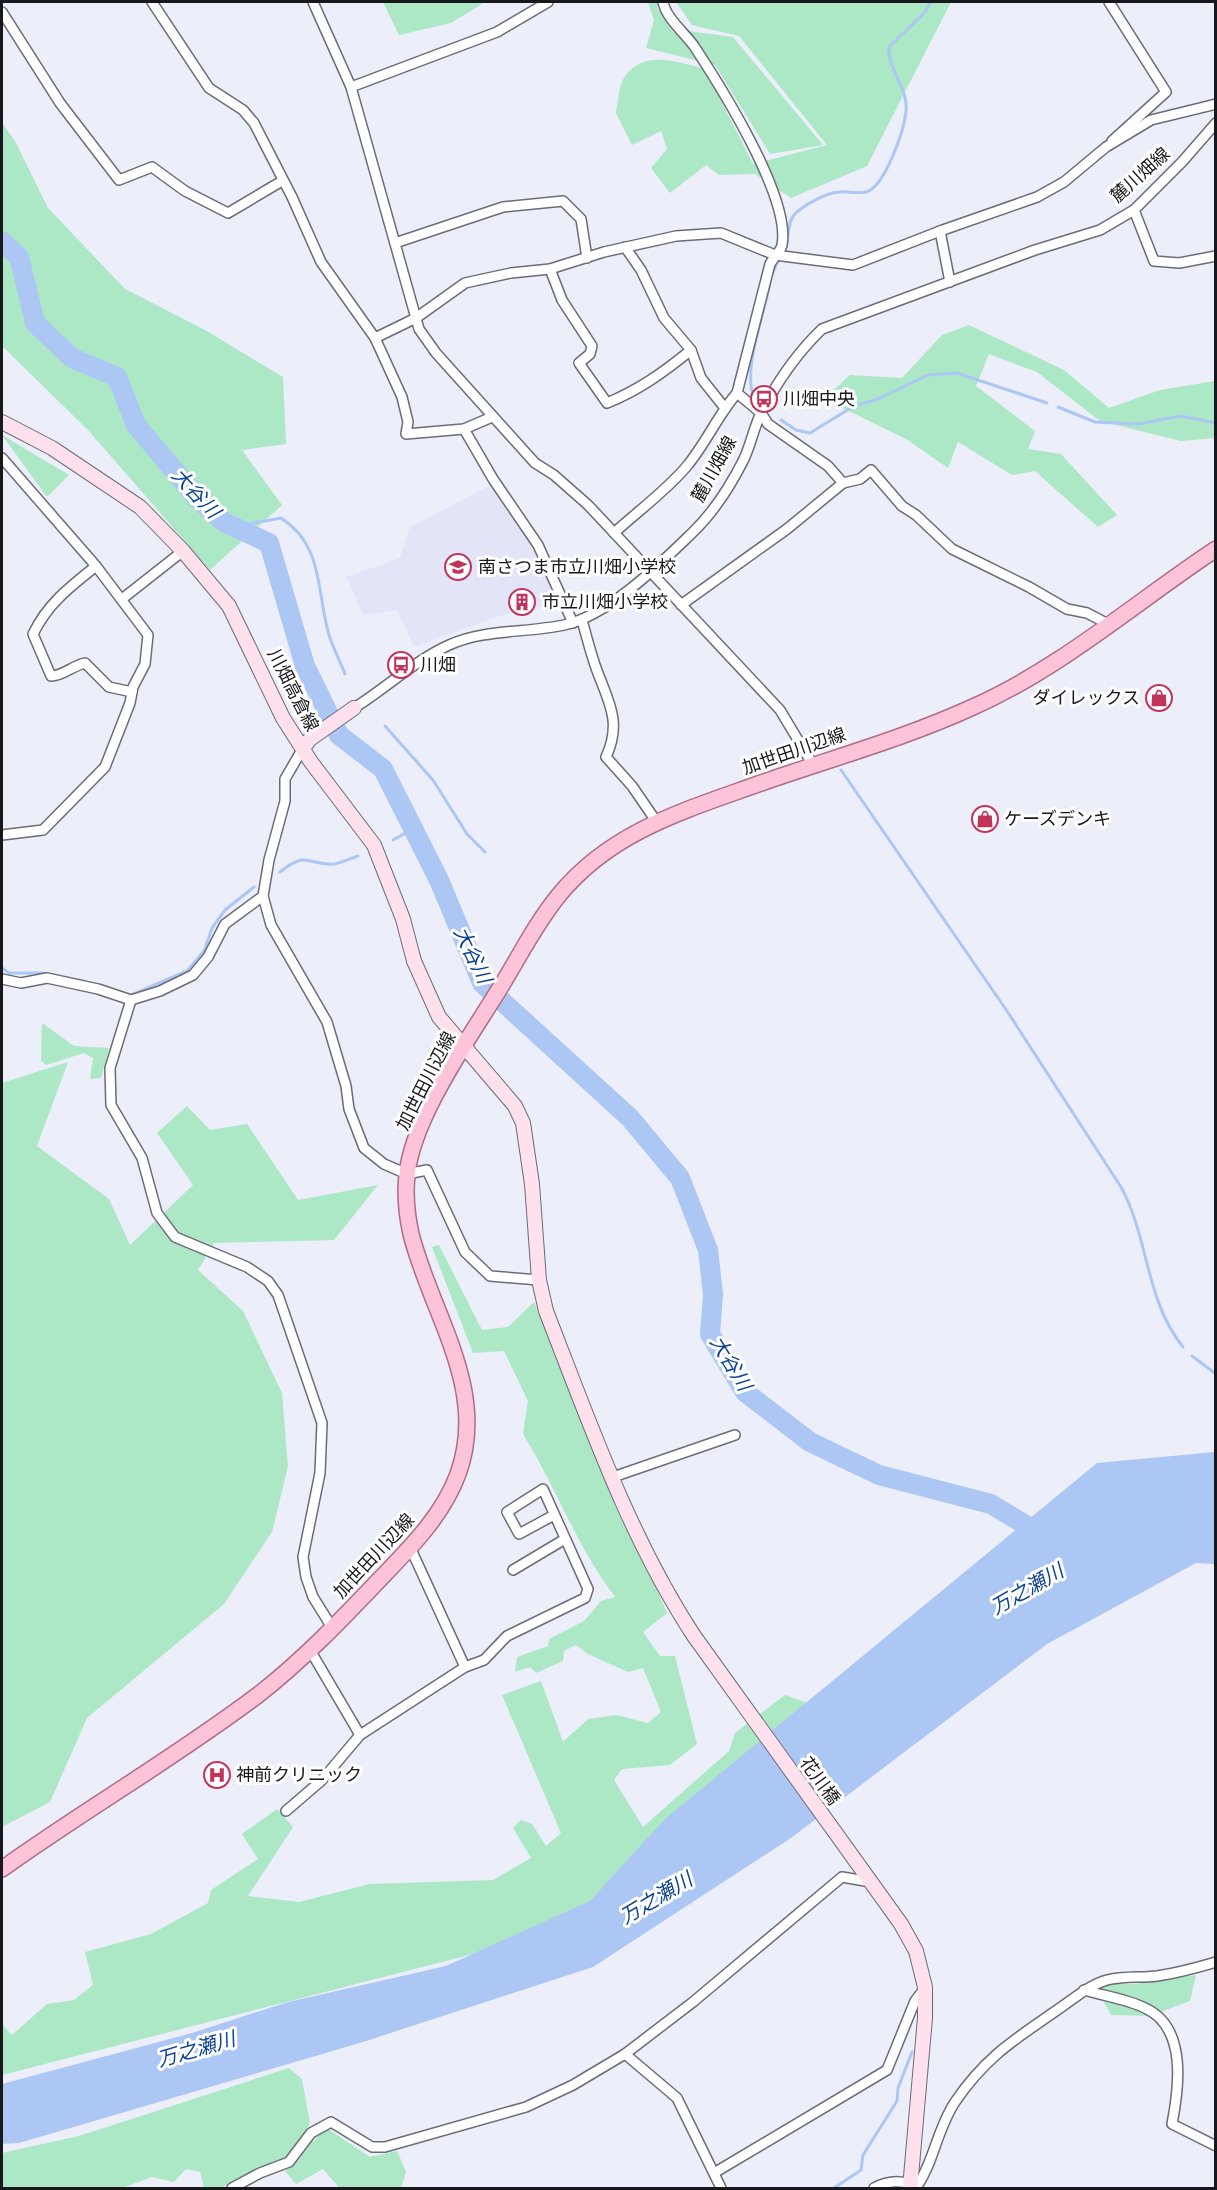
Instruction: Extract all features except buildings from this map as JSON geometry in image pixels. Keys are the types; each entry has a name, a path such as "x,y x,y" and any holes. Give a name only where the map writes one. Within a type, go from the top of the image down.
{"main road":[{"name":"加世田川辺線","path":"2,1869 213,1728 263,1691 333,1629 410,1547 439,1511 457,1478 465,1448 468,1421 466,1399 455,1355 412,1236 407,1174 417,1139 430,1108 513,966 559,895 582,870 608,848 656,821 970,709 1029,678 1215,549"}],"street":[{"path":"152,2 209,88 249,115 331,279 375,338 402,397 408,422 406,434 464,429 492,417"},
{"path":"313,2 351,87 419,329 436,353 535,463 554,475 580,497 780,710 813,765"},
{"path":"351,87 497,33 548,2"},
{"path":"614,533 688,464 720,419 724,407 737,393 770,264 782,247 778,200 724,92 686,34 666,12 663,2"},
{"path":"1106,147 1120,131 1166,92 1109,2"},
{"path":"2,12 60,103 119,180 152,167 185,191 228,213 282,181"},
{"path":"375,338 416,318 465,283 511,273 549,269 625,247 676,236 721,233 775,255 854,265 940,231 1037,197 1064,182 1106,147 1151,120 1215,104"},
{"name":"麓川畑線","path":"306,743 354,708 450,645 483,636 578,621 603,608 649,571 711,512 743,460 761,413 799,350 822,329 1035,250 1100,230 1134,210 1182,162 1215,123"},
{"path":"395,243 503,207 563,201 581,219 586,258"},
{"path":"1134,210 1154,261 1179,263 1215,256"},
{"path":"940,231 950,282"},
{"path":"625,247 641,270 664,318 691,350 701,378 724,407"},
{"path":"549,269 562,300 591,346 590,354 579,363 607,403 651,382 691,350"},
{"path":"737,393 761,413 768,424 828,466 843,483"},
{"name":"川畑高倉線","path":"2,422 52,448 124,495 183,551 229,606 246,637 270,692 374,845 397,900 424,986 439,1017 468,1042 515,1106 523,1123 532,1184 539,1280 546,1311 613,1477"},
{"path":"464,429 493,479 538,545 578,621 611,705 613,741 606,758 632,786 656,821"},
{"path":"2,458 96,566 148,635 145,664 132,692 130,703 105,767 43,830 2,835"},
{"path":"681,605 787,529 843,483 860,479 871,470 902,506 916,515 952,549 1067,609 1087,613 1108,624"},
{"path":"122,599 183,551"},
{"path":"96,566 58,596 42,615 33,634 51,676 59,676 72,666 85,663 108,687 132,692"},
{"path":"306,743 285,779 285,801 268,860 263,896 271,924 327,1022 346,1086 349,1108 364,1148 384,1164 407,1174 427,1170 465,1252 489,1276 539,1280"},
{"path":"2,979 21,983 47,978 98,989 131,1000 183,982 193,975 208,957 225,924 263,896"},
{"path":"131,1000 110,1068 111,1105 142,1158 157,1213 175,1238 223,1255 268,1281 278,1295 319,1408 323,1439 320,1473 303,1557 306,1577 313,1597 333,1629"},
{"path":"613,1477 735,1435"},
{"name":"花川橋","path":"613,1477 680,1614 911,1941 920,1963 924,1987 925,2018 912,2187"},
{"path":"286,1811 322,1780 360,1735 465,1666 491,1654 495,1646 507,1636 585,1598 588,1589 543,1489 507,1512 519,1534 554,1515"},
{"path":"513,1570 565,1539"},
{"path":"410,1547 465,1666"},
{"path":"310,1650 360,1735"},
{"path":"232,2188 260,2173 289,2162 311,2133 331,2122 372,2147 385,2147 526,2108 573,2085 625,2054 693,2002 842,1877 871,1882"},
{"path":"874,2188 881,2184 900,2181 912,2187 928,2172 943,2122 987,2061 1084,1990 1108,1980 1158,1976 1215,1962"},
{"path":"714,2173 887,2070 915,2001 924,1987"},
{"path":"1084,1990 1148,2009 1172,2032 1178,2061 1176,2103 1172,2124 1215,2146"},
{"path":"625,2054 677,2098 721,2188"}],"shaded area":[{"name":"南さつま市立川畑小学校","path":"491,485 514,513 560,602 499,616 414,647 397,610 363,615 347,577 400,558 410,527"}],"green space":[{"path":"383,2 485,2 451,23 399,35"},
{"path":"648,2 658,2 657,8 673,29 733,37 823,145 770,154 715,65 646,48 654,20"},
{"path":"676,2 951,2 867,166 791,198 755,174 719,175 706,165 670,193 651,168 667,149 661,131 632,145 616,113 621,84 633,68 652,60 662,60 705,69 753,164 827,145 739,36 692,25"},
{"path":"2,123 15,141 48,208 125,289 205,330 283,377 286,444 242,450 282,505 210,570 88,430 2,346"},
{"path":"969,325 1064,370 1109,408 1160,390 1215,381 1215,438 1181,441 1100,421 1037,372 989,354 976,386 1035,431 1028,449 1061,454 1117,515 1098,527 1035,471 1012,475 958,442 948,468 906,439 824,399 850,375 902,378 942,335"},
{"path":"2,435 69,475 47,497"},
{"path":"42,1023 74,1046 109,1048 101,1078 90,1079 93,1058 84,1053 46,1065 41,1061"},
{"path":"68,1062 37,1146 109,1199 130,1245 193,1185 157,1133 187,1106 210,1130 247,1124 298,1200 378,1185 334,1240 214,1243 198,1270 243,1311 282,1393 288,1466 272,1532 224,1604 87,1718 50,1802 2,1827 2,1083"},
{"path":"439,1245 482,1330 508,1327 534,1302 667,1613 643,1632 660,1656 675,1656 697,1744 670,1765 622,1769 614,1780 643,1827 729,1751 735,1733 785,1695 828,1710 594,1923 2,2075 2,2024 12,2035 47,2004 74,2000 93,1985 85,1952 151,1934 208,1903 211,1890 258,1859 242,1834 277,1809 293,1827 248,1896 299,1902 370,1884 493,1880 531,1858 513,1828 521,1820 532,1824 546,1846 561,1833 502,1695 541,1681 563,1742 588,1719 616,1715 648,1723 661,1712 643,1668 628,1672 588,1654 576,1645 564,1651 563,1661 536,1673 530,1667 515,1672 517,1657 548,1646 549,1639 584,1621 601,1601 615,1597 589,1558 523,1434 528,1401 504,1351 473,1353 432,1247"},
{"path":"1196,1975 1190,2001 1149,2016 1111,2015 1096,1988 1105,1984 1135,1984"},
{"path":"289,2068 302,2079 310,2124 287,2158 220,2188 204,2188 200,2172 186,2169 174,2182 152,2177 122,2188 2,2188 2,2153 79,2136"},
{"path":"328,2129 370,2157 397,2151 406,2172 401,2188 336,2188 338,2186 323,2169 296,2184 285,2171 297,2161 321,2133"}],"water":[{"name":"万之瀬川","path":"1215,1452 1215,1564 1196,1563 1047,1644 791,1838 593,1967 363,2042 19,2143 2,2144 2,2084 192,2033 288,2002 446,1966 590,1901 665,1819 1097,1463"}],"waterway":[{"path":"783,253 787,244 791,219 803,207 834,193 866,192 880,180 902,131 906,112 904,95 891,63 889,47 925,12 931,2"},
{"name":"大谷川","path":"2,241 19,257 35,323 72,358 117,377 136,425 197,498 224,522 269,543 305,666 339,735 383,769 439,880 482,983 630,1118 680,1178 708,1250 713,1294 710,1334 745,1392 810,1442 879,1475 991,1504 1047,1538"},
{"path":"772,274 779,259"},
{"path":"755,399 751,388 752,360 769,287"},
{"path":"781,420 796,430 810,433 854,406 878,399 928,375 957,373 1047,403"},
{"path":"1058,407 1095,422 1138,424 1181,416 1216,423"},
{"path":"233,527 281,518 295,529 305,542 316,570 332,645 345,674"},
{"path":"385,726 433,780 467,834 485,852"},
{"path":"841,770 1007,1011 1121,1187 1137,1227 1161,1309 1183,1347"},
{"path":"393,840 413,829"},
{"path":"280,872 297,861 308,860 334,864 358,856"},
{"path":"129,996 187,971 204,951 212,928 225,910 254,887"},
{"path":"2,968 9,973 41,973 83,981"},
{"path":"1192,1356 1216,1374"},
{"path":"834,2188 861,2170 863,2155 897,2101 898,2088 912,2052"}],"place":[{"name":"川畑中央","path":"764,399"},
{"name":"南さつま市立川畑小学校","path":"458,567"},
{"name":"市立川畑小学校","path":"522,602"},
{"name":"川畑","path":"401,665"},
{"name":"ダイレックス","path":"1159,698"},
{"name":"ケーズデンキ","path":"985,819"},
{"name":"神前クリニック","path":"217,1775"}]}
